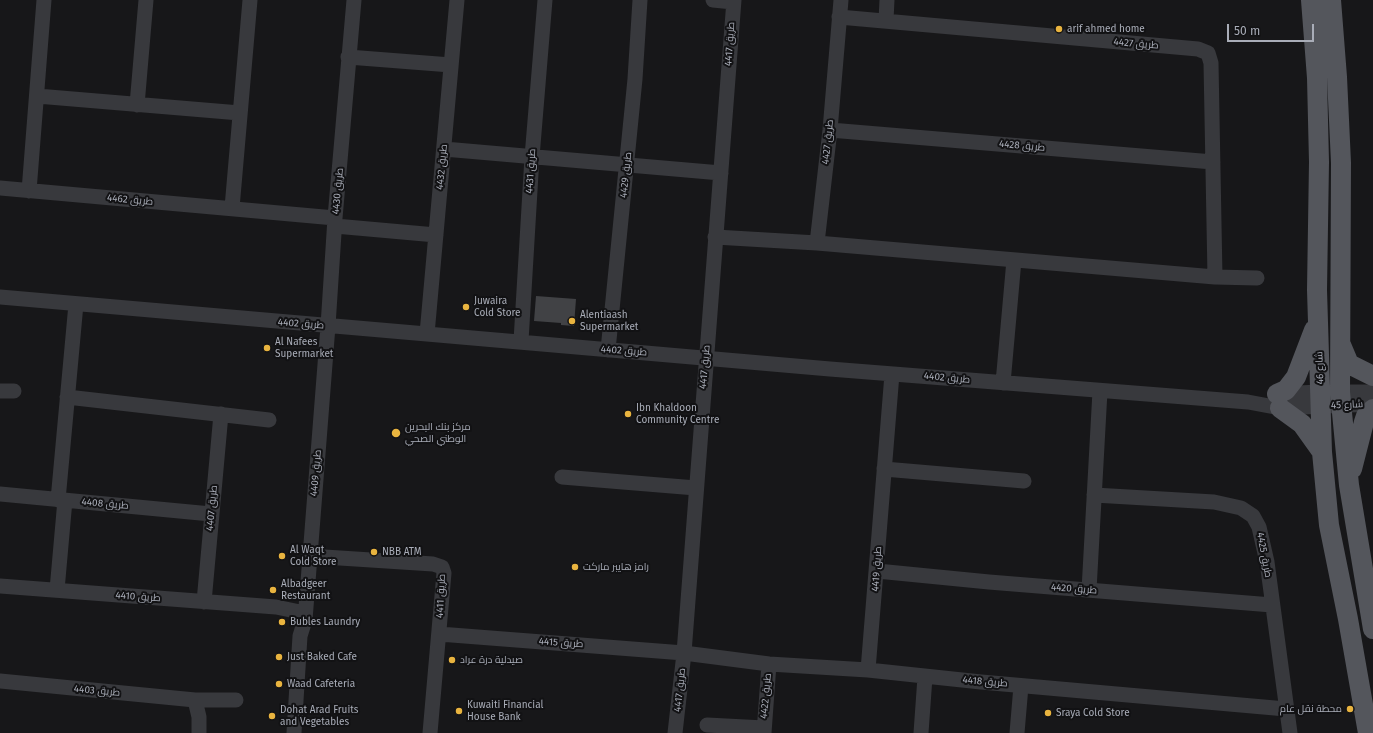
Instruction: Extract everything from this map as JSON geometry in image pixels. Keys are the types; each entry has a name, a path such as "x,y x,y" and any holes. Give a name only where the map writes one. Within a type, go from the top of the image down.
{"main road":[{"name":"شارع 46","path":"1311,0 1318,78 1319,162 1317,290 1322,452 1329,525 1348,619 1368,733"},
{"name":"شارع 46","path":"1331,0 1337,77 1341,163 1339,337 1340,399 1349,485 1373,629"},
{"path":"1318,319 1296,377 1279,401 1302,424 1322,452"},
{"path":"1339,337 1344,355 1349,364 1373,376"},
{"path":"1349,485 1364,422 1366,416 1373,409"}],"street":[{"path":"29,191 44,0"},
{"path":"138,105 146,0"},
{"path":"232,208 250,0"},
{"name":"طريق 4430","path":"328,326 348,57 354,0"},
{"name":"طريق 4432","path":"427,334 457,0"},
{"name":"طريق 4431","path":"521,341 532,157 545,0"},
{"name":"طريق 4429","path":"608,350 635,79 640,0"},
{"path":"713,0 734,1"},
{"name":"طريق 4427","path":"817,243 830,130 841,0"},
{"path":"886,20 887,0"},
{"name":"طريق 4417","path":"675,733 684,652 734,1"},
{"name":"طريق 4427","path":"839,17 1198,49 1208,53 1211,63 1216,277"},
{"path":"348,57 451,65"},
{"path":"37,96 240,114"},
{"name":"طريق 4428","path":"830,130 1213,162"},
{"path":"444,148 721,173"},
{"name":"طريق 4462","path":"0,188 232,208 436,235"},
{"path":"715,237 817,243 1216,277 1257,278"},
{"path":"1004,383 1014,260"},
{"name":"طريق 4402","path":"0,297 1100,391 1248,402 1320,399"},
{"path":"57,590 67,397 76,304"},
{"name":"طريق 4409","path":"294,733 300,636 305,613 328,326"},
{"name":"طريق 4419","path":"868,670 892,374"},
{"path":"1089,590 1100,391"},
{"name":"شارع 45","path":"1340,399 1373,392"},
{"path":"67,397 268,420"},
{"name":"شارع 45","path":"1320,399 1340,399 1373,404"},
{"name":"طريق 4407","path":"204,602 221,414"},
{"path":"884,469 1024,481"},
{"path":"562,477 696,488"},
{"name":"طريق 4408","path":"0,494 211,514"},
{"name":"طريق 4425","path":"1094,496 1214,502 1241,508 1253,516 1259,527 1267,562 1290,733"},
{"name":"طريق 4411","path":"309,556 437,565 442,568 444,573 430,733"},
{"name":"طريق 4420","path":"877,571 1272,605"},
{"name":"طريق 4410","path":"0,586 276,607 305,613"},
{"name":"طريق 4409","path":"298,733 308,637 305,613"},
{"name":"طريق 4415","path":"439,634 684,652"},
{"name":"طريق 4418","path":"684,652 769,664 868,670 1021,686 1286,709"},
{"name":"طريق 4422","path":"707,725 764,730 769,664"},
{"path":"921,733 925,677"},
{"name":"طريق 4403","path":"0,681 195,700 236,700"},
{"path":"1017,733 1021,686"},
{"path":"195,700 199,717 199,733"}],"building":[{"path":"536,296 576,299 574,326 561,325 561,323 534,321"}],"place":[{"name":"arif ahmed home","path":"1059,29"},
{"name":"Juwaira Cold Store","path":"466,307"},
{"name":"Alentiaash Supermarket","path":"572,321"},
{"name":"Al Nafees Supermarket","path":"267,348"},
{"name":"Ibn Khaldoon Community Centre","path":"628,414"},
{"name":"مركز بنك البحرين الوطني الصحي","path":"396,433"},
{"name":"NBB ATM","path":"374,552"},
{"name":"Al Waqt Cold Store","path":"282,556"},
{"name":"رامز هايبر ماركت","path":"575,567"},
{"name":"Albadgeer Restaurant","path":"273,590"},
{"name":"Bubles Laundry","path":"282,622"},
{"name":"Just Baked Cafe","path":"279,657"},
{"name":"صيدلية درة عراد","path":"452,660"},
{"name":"Waad Cafeteria","path":"279,684"},
{"name":"محطة نقل عام","path":"1350,709"},
{"name":"Kuwaiti Financial House Bank","path":"459,711"},
{"name":"Sraya Cold Store","path":"1048,713"},
{"name":"Dohat Arad Fruits and Vegetables","path":"272,716"}]}
